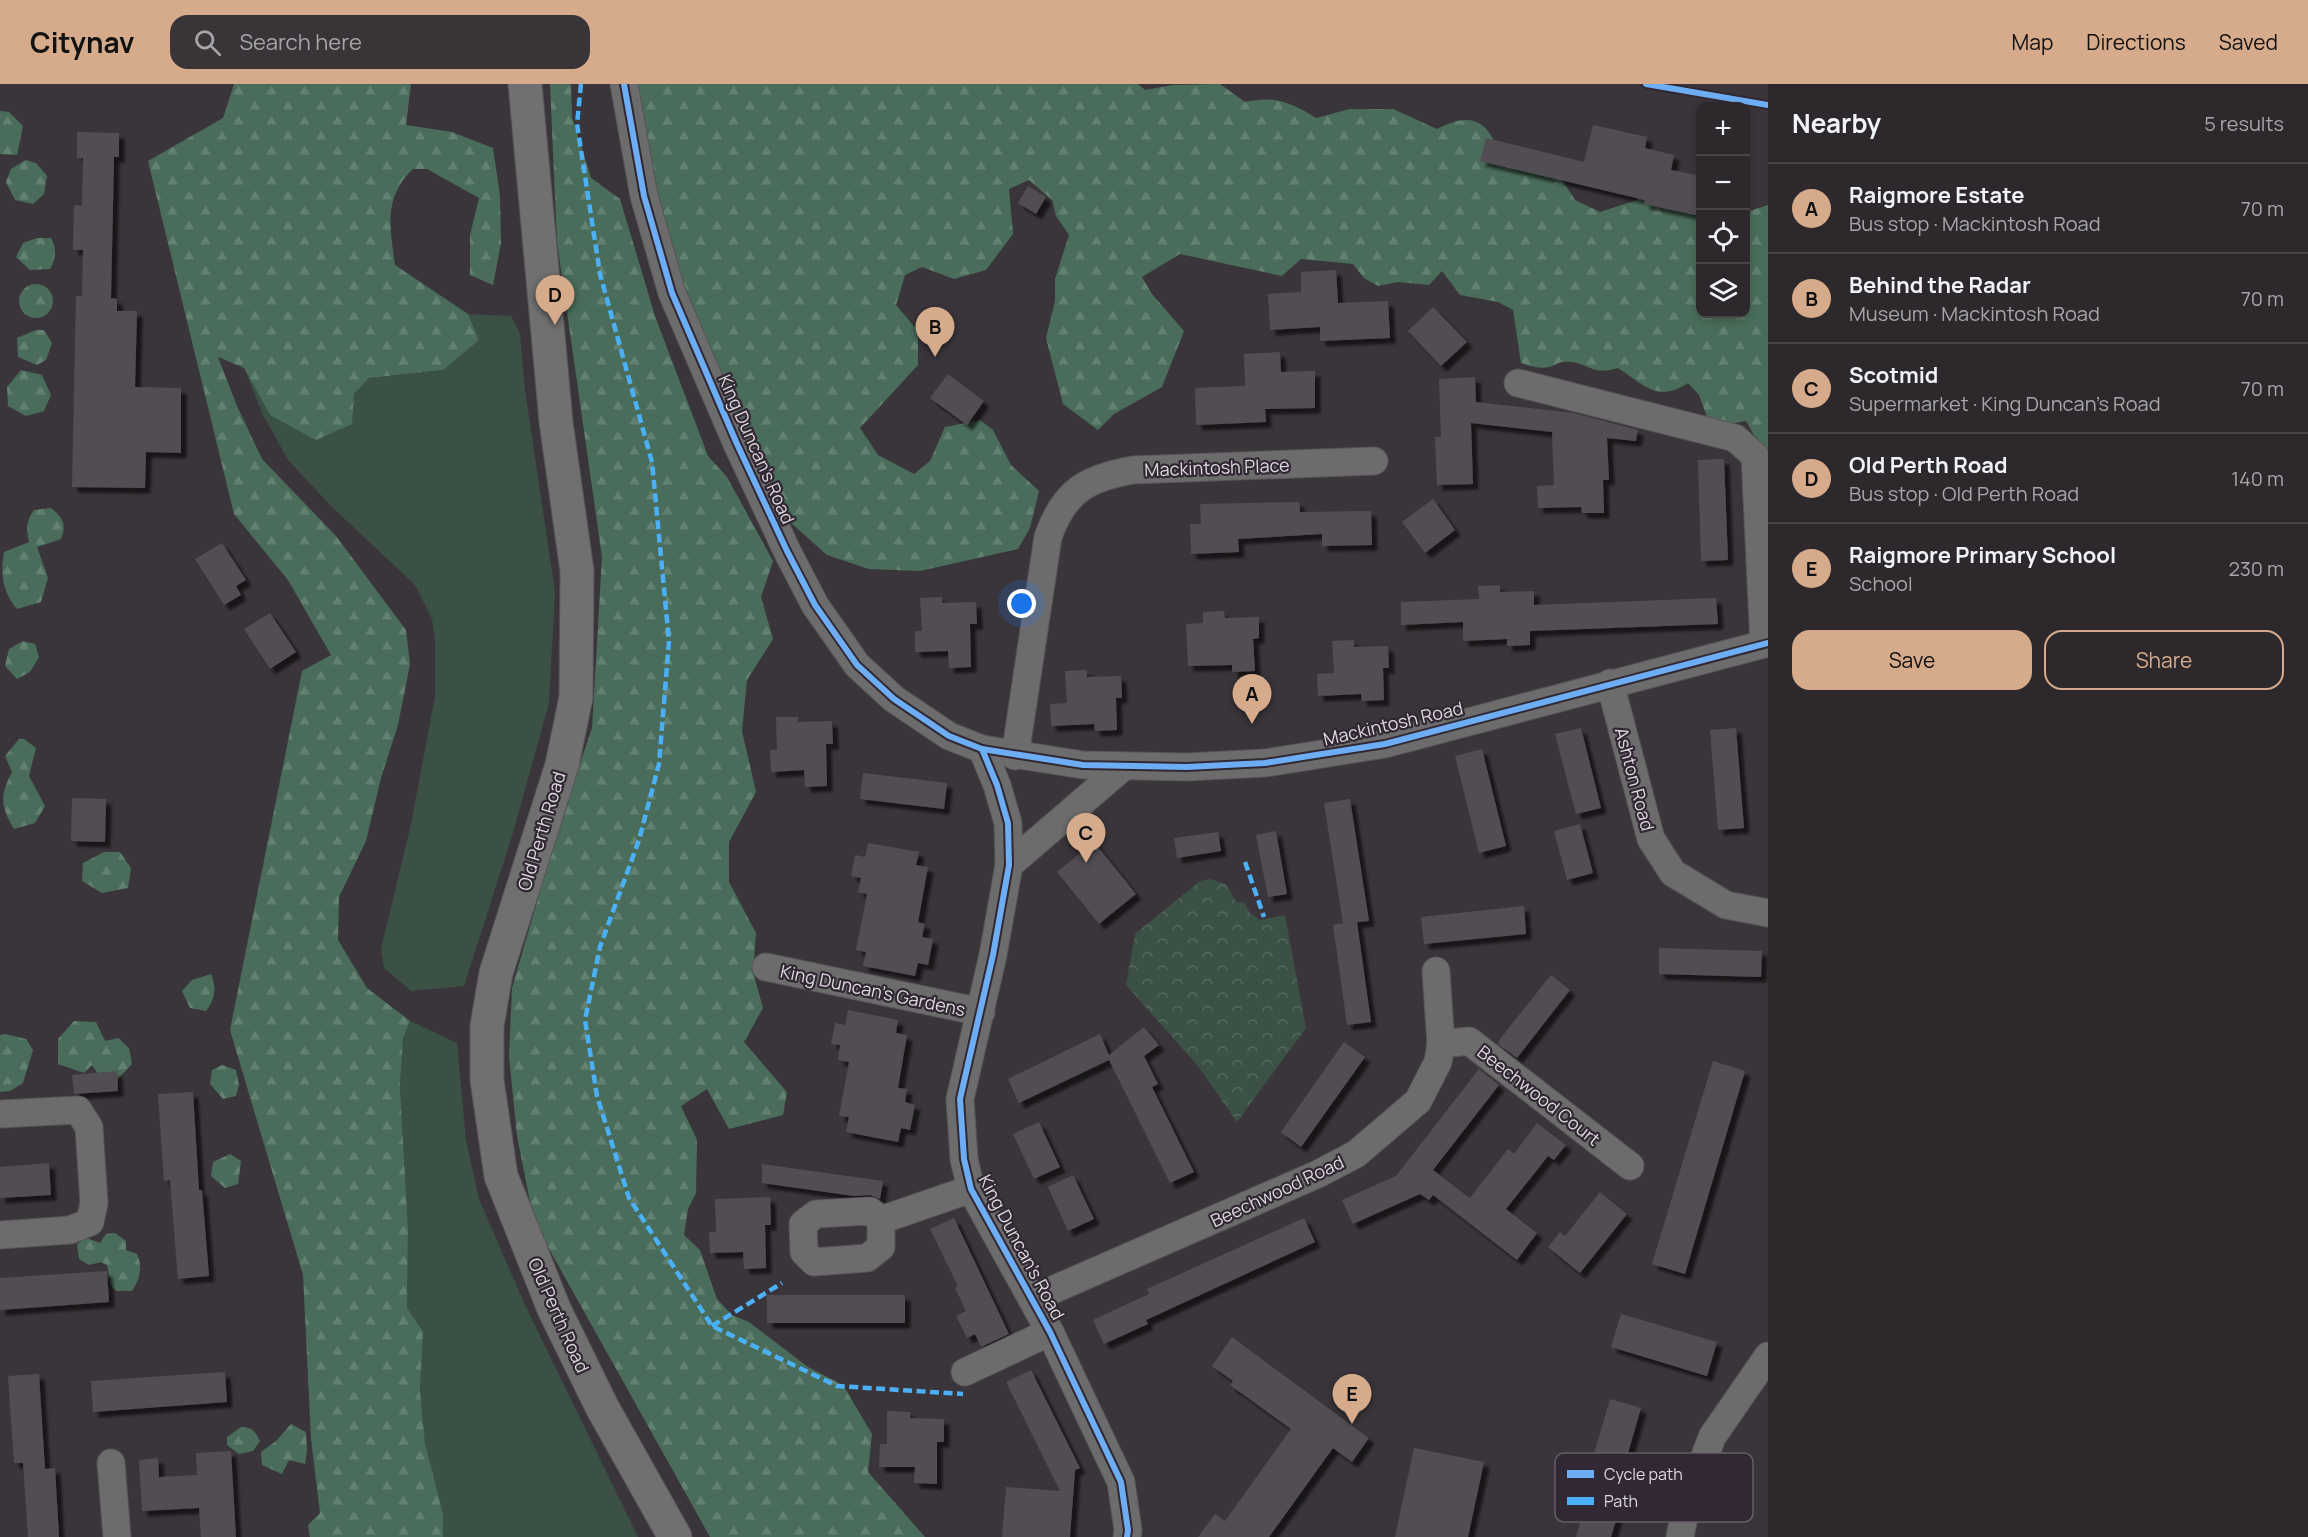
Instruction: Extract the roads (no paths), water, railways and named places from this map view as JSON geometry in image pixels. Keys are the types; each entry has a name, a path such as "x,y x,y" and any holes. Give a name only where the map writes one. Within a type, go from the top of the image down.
{"main road":[{"name":"Old Perth Road","path":"525,84 556,422 577,571 576,697 562,765 496,973 487,1026 487,1080 501,1176 546,1288 602,1407 675,1537"}],"street":[{"name":"King Duncan's Road","path":"624,84 644,196 672,293 736,444 815,605 857,665 894,699 949,736 982,749 1015,756"},
{"name":"Mackintosh Road","path":"1015,756 1083,765 1123,767 1187,767 1293,760 1385,744 1610,683 1766,644 1755,456 1735,438 1518,383"},
{"name":"Mackintosh Place","path":"1015,756 1048,537 1055,516 1067,497 1087,483 1108,474 1134,470 1374,460"},
{"name":"Ashton Road","path":"1610,683 1651,839 1673,873 1725,905 1768,913"},
{"name":"King Duncan's Road","path":"982,749 997,785 1008,823 1009,865 981,1012 960,1099 964,1159 971,1189 1050,1332 1121,1482 1127,1537"},
{"path":"1009,865 1123,767"},
{"name":"King Duncan's Gardens","path":"766,967 981,1012"},
{"name":"Beechwood Road","path":"1032,1299 1318,1174 1356,1154 1418,1101 1438,1062 1442,1044 1436,971"},
{"name":"Beechwood Court","path":"1442,1044 1469,1041 1630,1166"},
{"path":"0,1114 78,1110 89,1127 94,1203 90,1222 70,1230 0,1235"},
{"name":"King Duncan's Road","path":"881,1220 971,1189"},
{"name":"King Duncan's Road","path":"965,1372 1050,1332"},
{"path":"1706,1453 1712,1437 1768,1356"},
{"path":"111,1463 117,1537"},
{"path":"1680,1537 1683,1522"}],"place":[{"name":"Old Perth Road","path":"555,325"},
{"name":"Behind the Radar","path":"935,357"},
{"name":"Raigmore Estate","path":"1252,724"},
{"name":"Scotmid","path":"1086,863"},
{"name":"Raigmore Primary School","path":"1352,1424"}]}
